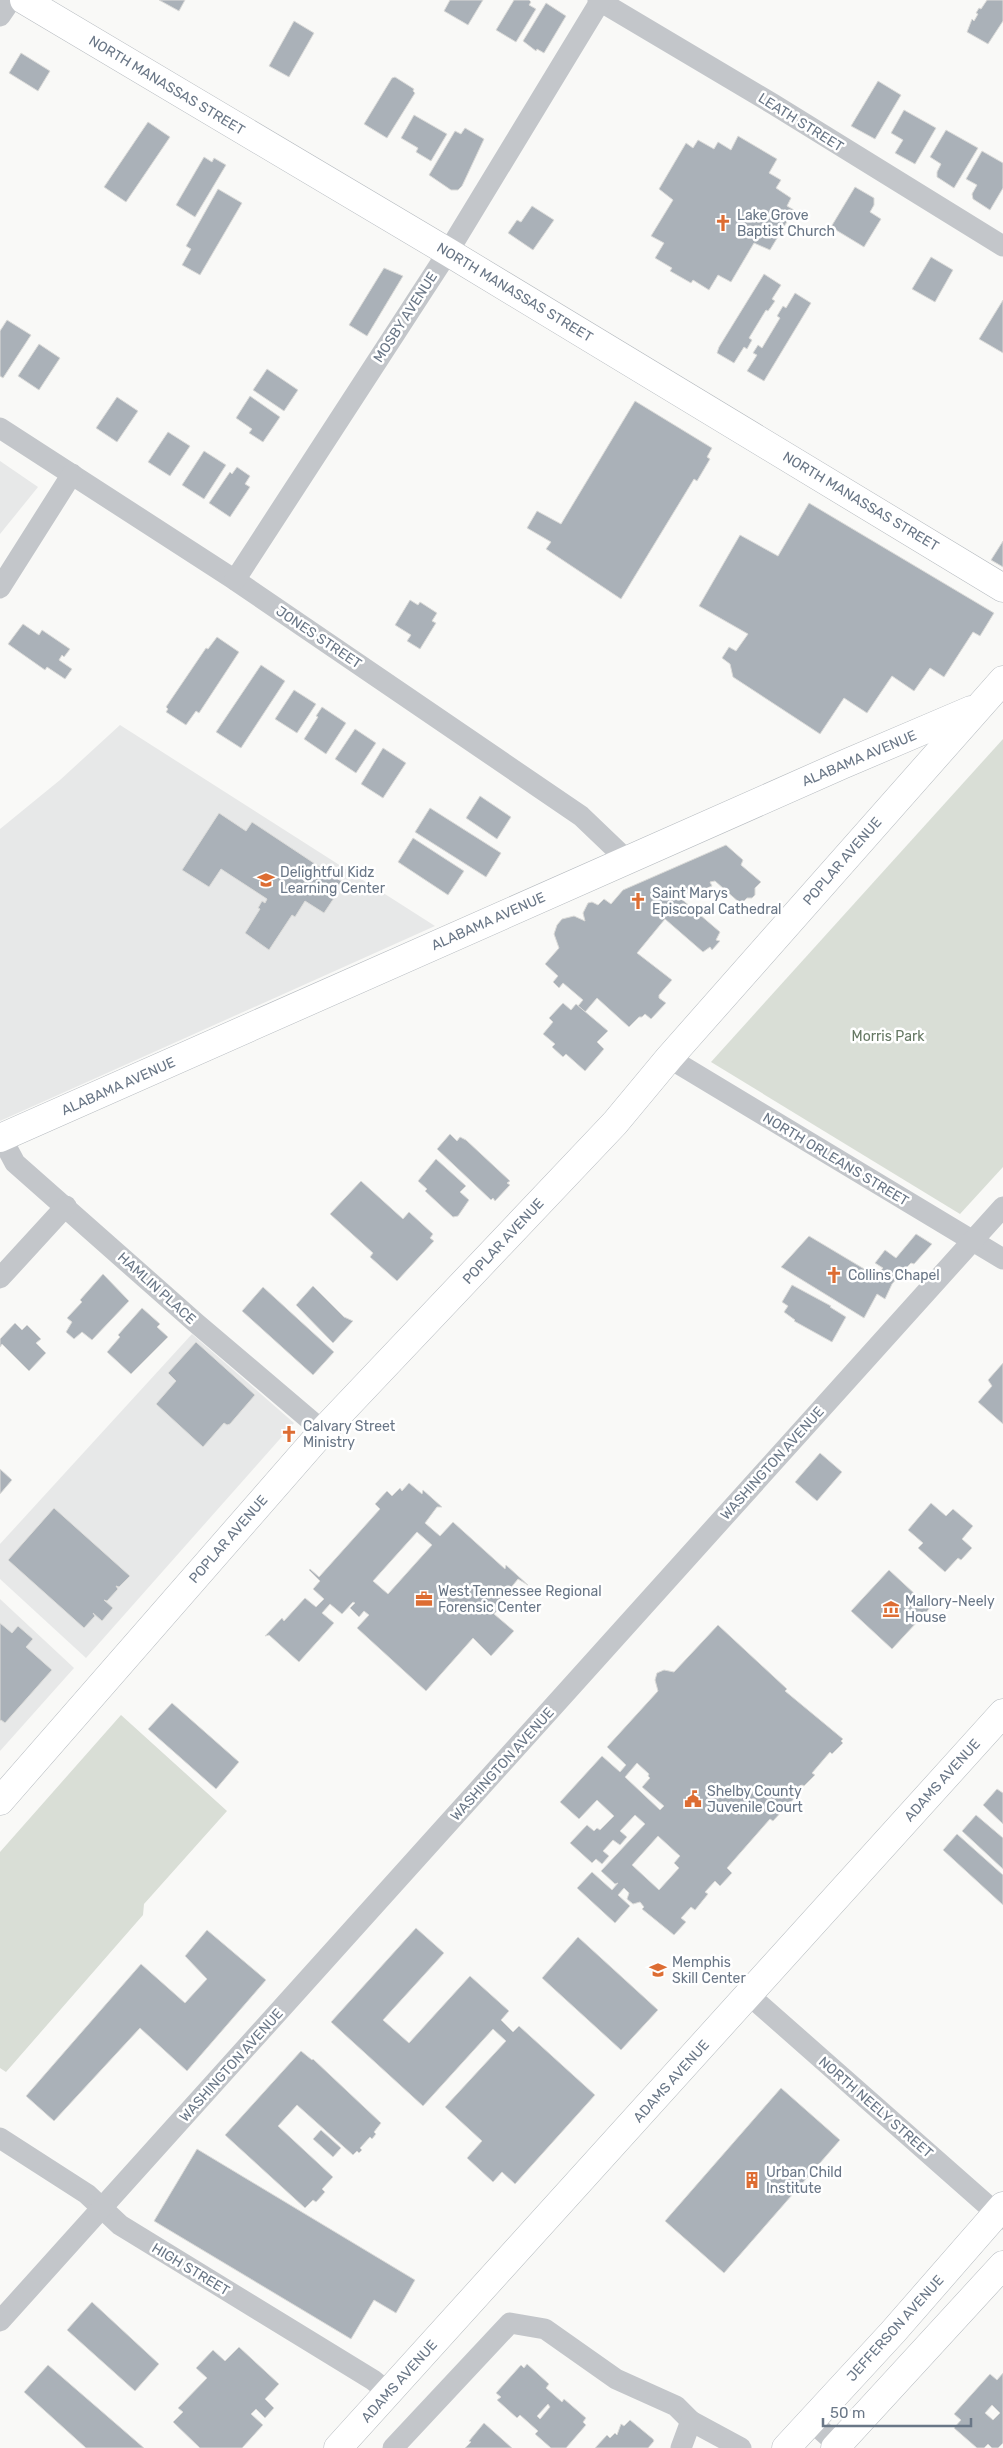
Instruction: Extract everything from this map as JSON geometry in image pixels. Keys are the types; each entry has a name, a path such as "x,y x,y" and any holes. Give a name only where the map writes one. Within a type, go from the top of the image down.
{"street":[{"path":"0,16 11,0"},
{"name":"NORTH MANASSAS STREET","path":"24,0 448,252 1003,588"},
{"name":"MOSBY AVENUE","path":"236,580 448,252 600,0"},
{"name":"LEATH STREET","path":"600,0 1003,246"},
{"name":"JONES STREET","path":"0,428 236,580 581,816 627,860"},
{"path":"0,588 72,474"},
{"name":"POPLAR AVENUE","path":"0,1801 324,1431 615,1123 669,1058 977,707 1003,680"},
{"name":"ALABAMA AVENUE","path":"0,1138 977,707"},
{"name":"NORTH ORLEANS STREET","path":"669,1058 1003,1259"},
{"name":"HAMLIN PLACE","path":"0,1138 15,1163 66,1206 196,1323 324,1431"},
{"path":"0,1278 66,1206"},
{"name":"WASHINGTON AVENUE","path":"0,2321 102,2210 1003,1207"},
{"name":"ADAMS AVENUE","path":"338,2448 1003,1713"},
{"name":"NORTH NEELY STREET","path":"749,1995 1001,2212"},
{"name":"HIGH STREET","path":"0,2138 87,2194 120,2225 373,2380 388,2392"},
{"name":"JEFFERSON AVENUE","path":"786,2448 1001,2212"},
{"path":"811,2421 838,2447 1003,2265"},
{"path":"393,2448 510,2323 545,2329 616,2379 676,2406 691,2421 741,2448"},
{"path":"681,2448 691,2421"}],"shaded area":[{"path":"0,461 38,487 0,534"},
{"path":"120,725 435,926 0,1121 0,829 60,780"},
{"path":"192,1334 294,1423 86,1658 0,1579 0,1544"},
{"path":"0,1599 74,1668 0,1751"}],"green space":[{"name":"Morris Park","path":"1003,739 1003,1167 960,1214 711,1062"},
{"path":"121,1715 227,1811 144,1904 143,1915 6,2072 0,2068 0,1852"}],"building":[{"path":"159,0 185,0 179,11"},
{"path":"450,0 483,0 468,25 444,11"},
{"path":"514,0 529,0 531,2 529,5 536,9 516,42 496,30"},
{"path":"987,0 1003,0 1003,21 988,44 967,32 972,19 974,21 979,8 981,9"},
{"path":"546,3 566,16 544,53 537,49 536,51 523,41"},
{"path":"294,21 314,33 289,77 269,66"},
{"path":"21,53 50,71 38,91 9,73"},
{"path":"395,77 414,89 415,93 387,138 364,124 392,78"},
{"path":"878,81 901,95 875,139 851,126"},
{"path":"904,110 936,128 915,164 895,153 903,140 891,133"},
{"path":"414,115 447,134 431,161 416,152 418,148 401,138"},
{"path":"148,122 170,137 126,202 104,187"},
{"path":"465,128 484,139 462,186 458,190 451,190 429,175 455,131 461,134"},
{"path":"946,130 978,148 954,188 937,177 941,164 930,157"},
{"name":"Lake Grove Baptist Church","path":"738,136 777,159 769,173 781,180 776,188 791,198 787,206 794,210 770,250 754,243 731,282 718,275 709,290 693,280 691,283 670,271 672,268 655,258 664,243 651,236 673,200 659,189 686,143 693,148 698,140 714,149 718,142 731,150"},
{"path":"982,151 1003,163 1003,188 990,210 973,199 972,194 977,185 966,179"},
{"path":"204,157 212,162 214,158 226,165 195,217 176,205"},
{"path":"855,187 874,198 874,205 870,212 881,219 864,247 831,227"},
{"path":"218,189 242,203 200,275 182,265 191,249 186,246"},
{"path":"532,206 554,220 533,250 508,233 517,220 521,222"},
{"path":"931,257 953,270 935,302 912,289"},
{"path":"384,268 403,276 367,336 349,325"},
{"path":"764,274 781,285 772,299 775,301 768,311 766,310 749,338 752,340 747,349 744,347 734,363 717,353 719,347"},
{"path":"795,293 811,303 764,381 747,371 757,355 753,353 758,345 762,348 780,318 777,316 783,306 786,308"},
{"path":"1003,300 1003,353 979,339"},
{"path":"7,320 31,335 3,378 0,376 0,331"},
{"path":"39,344 60,358 39,390 18,376"},
{"path":"267,369 298,390 284,411 253,390"},
{"path":"250,396 280,417 263,442 249,433 252,429 236,418"},
{"path":"117,397 138,411 117,442 96,428"},
{"path":"635,401 712,448 707,457 710,459 697,481 694,479 621,599 546,549 551,542 527,528 537,511 561,524"},
{"path":"168,432 190,446 170,476 148,462"},
{"path":"204,451 226,465 204,499 182,485"},
{"path":"237,467 250,476 245,484 250,487 230,517 209,503 230,472 232,474"},
{"path":"809,503 994,613 980,636 973,632 944,677 930,668 914,691 892,676 867,713 844,698 820,734 733,677 730,664 722,658 729,647 736,651 748,634 699,606 740,535 778,556"},
{"path":"1003,541 1003,567 991,560"},
{"path":"410,600 418,605 420,602 437,613 432,621 436,623 420,649 407,641 411,635 395,625"},
{"path":"23,624 39,635 42,630 70,649 59,660 72,669 65,679 47,667 45,670 8,644"},
{"path":"217,637 239,652 199,713 196,711 186,725 166,712 168,709 166,707 206,648 208,649"},
{"path":"261,665 285,681 241,748 216,732"},
{"path":"294,690 316,704 297,733 275,719"},
{"path":"322,707 346,723 326,754 304,739"},
{"path":"355,729 376,743 356,773 335,759"},
{"path":"383,748 406,763 383,798 361,784"},
{"path":"480,796 511,817 497,839 466,818"},
{"path":"430,808 501,853 486,877 415,832"},
{"path":"219,813 246,831 252,822 344,883 324,913 305,901 295,917 292,915 269,950 245,933 260,909 258,908 262,901 265,903 267,899 221,869 209,887 182,870"},
{"path":"413,838 464,871 448,895 398,862"},
{"path":"726,845 743,860 741,865 761,882 755,888 755,895 752,898 747,898 741,904 715,881 710,882 712,886 705,889 702,890 701,887 678,896 720,932 716,940 720,941 712,950 710,947 703,952 665,919 637,953 672,980 659,995 659,998 666,1003 651,1019 645,1014 629,1027 597,998 585,1012 578,1006 583,1000 563,983 559,988 553,982 558,976 545,964 559,948 554,934 557,925 562,919 574,916 585,921 583,913 588,903 592,902 598,905 604,899 611,904 623,890"},
{"path":"563,1003 571,1010 576,1004 608,1031 597,1042 604,1049 585,1071 566,1054 563,1057 552,1047 555,1044 543,1034 553,1022 549,1018"},
{"path":"450,1134 457,1141 460,1137 466,1140 510,1181 507,1183 510,1185 495,1201 493,1198 491,1200 437,1149"},
{"path":"436,1159 466,1186 460,1192 469,1200 458,1216 453,1217 425,1191 427,1189 418,1181"},
{"path":"361,1181 403,1219 409,1212 433,1234 430,1238 434,1241 397,1281 370,1257 373,1253 330,1214"},
{"name":"Collins Chapel","path":"916,1234 932,1244 914,1264 911,1263 902,1272 892,1284 885,1299 877,1294 864,1318 781,1267 809,1236 876,1276 883,1268 875,1263 885,1250 896,1258"},
{"path":"103,1274 129,1301 92,1340 82,1332 74,1339 66,1332 72,1322 67,1318"},
{"path":"792,1285 831,1306 846,1317 832,1342 794,1321 784,1312 788,1306 782,1302"},
{"path":"313,1286 344,1317 353,1321 333,1343 296,1305"},
{"path":"263,1287 334,1352 313,1375 242,1311"},
{"path":"142,1308 160,1324 157,1327 168,1337 131,1374 107,1352 120,1337 118,1335"},
{"path":"15,1323 22,1330 27,1325 41,1339 36,1343 46,1353 29,1371 2,1344 0,1347 0,1339"},
{"path":"196,1342 255,1395 230,1424 224,1423 203,1447 156,1404 176,1381 168,1373"},
{"path":"1003,1363 1003,1424 978,1402 992,1386 988,1380"},
{"path":"820,1453 842,1472 817,1501 795,1482"},
{"path":"0,1469 12,1480 0,1494"},
{"path":"409,1483 422,1494 423,1490 442,1507 437,1507 425,1523 440,1536 453,1522 505,1569 506,1565 528,1585 518,1579 509,1590 512,1592 510,1595 506,1592 499,1600 503,1605 494,1614 514,1631 491,1656 473,1638 426,1691 357,1628 369,1615 364,1611 359,1617 350,1608 355,1603 353,1602 342,1614 330,1604 322,1613 334,1623 299,1662 269,1635 265,1636 282,1618 284,1621 305,1598 316,1607 324,1599 313,1589 320,1581 309,1570 319,1577 380,1509 375,1504 387,1491 392,1496 400,1488 402,1491","holes":["417,1532 432,1545 388,1594 373,1581"]},
{"path":"931,1503 946,1516 953,1509 973,1526 962,1539 972,1548 961,1560 958,1558 945,1572 918,1548 923,1543 908,1530"},
{"path":"54,1508 130,1576 119,1587 116,1586 118,1589 107,1601 104,1600 113,1608 102,1621 93,1613 95,1616 84,1628 8,1560"},
{"name":"Mallory-Neely House","path":"889,1570 930,1608 892,1649 851,1611"},
{"path":"0,1623 12,1633 18,1626 33,1639 26,1647 52,1670 5,1723 0,1721"},
{"path":"718,1625 787,1689 785,1691 843,1739 841,1741 843,1743 832,1754 830,1752 812,1773 815,1775 804,1786 800,1786 803,1789 787,1806 784,1803 782,1806 785,1808 773,1821 770,1819 727,1868 732,1873 720,1886 715,1881 705,1892 708,1894 695,1910 691,1907 681,1918 686,1922 674,1935 642,1909 644,1907 640,1902 633,1904 627,1899 629,1893 624,1888 618,1895 630,1906 615,1923 577,1888 592,1872 612,1890 618,1883 615,1884 601,1871 645,1824 635,1815 620,1831 627,1837 620,1845 613,1840 603,1851 609,1856 602,1864 596,1859 592,1863 570,1843 587,1825 594,1831 597,1828 600,1830 614,1816 597,1800 579,1819 560,1802 602,1756 620,1772 626,1765 607,1747 658,1691 655,1680 657,1673 664,1670 674,1672","holes":["637,1763 649,1774 650,1778 642,1787 664,1806 660,1810 625,1777","658,1836 680,1856 674,1863 679,1868 659,1890 632,1865"]},
{"path":"172,1703 239,1762 216,1789 148,1729"},
{"path":"997,1789 1003,1793 1003,1824 983,1805"},
{"path":"976,1815 1003,1838 1003,1869 962,1831"},
{"path":"957,1834 1003,1875 1003,1905 943,1850"},
{"path":"416,1928 444,1953 383,2020 409,2043 470,1976 509,2011 501,2020 513,2032 519,2026 595,2095 515,2184 502,2172 493,2182 467,2158 482,2141 445,2107 506,2041 493,2029 423,2106 331,2022"},
{"path":"207,1930 266,1980 187,2071 140,2028 54,2121 26,2096 141,1964 185,2003 207,1979 185,1956"},
{"path":"578,1937 658,2010 621,2050 542,1978"},
{"path":"301,2051 313,2059 381,2123 374,2132 376,2134 372,2139 370,2137 360,2148 362,2150 359,2153 357,2151 353,2155 297,2105 278,2126 333,2177 322,2189 325,2192 316,2202 313,2200 305,2208 225,2135"},
{"name":"Urban Child Institute","path":"781,2088 840,2140 724,2273 665,2221"},
{"path":"321,2130 341,2148 333,2157 313,2139"},
{"path":"197,2149 415,2280 396,2313 374,2300 351,2339 154,2221"},
{"path":"92,2302 159,2364 135,2391 67,2330"},
{"path":"239,2347 279,2384 265,2399 274,2408 265,2418 256,2409 251,2414 263,2425 242,2448 200,2448 173,2422 183,2412 178,2408 207,2378 196,2368 213,2350 225,2361"},
{"path":"527,2364 549,2384 546,2388 562,2402 564,2399 586,2418 583,2422 586,2425 566,2448 551,2448 535,2434 538,2431 520,2415 517,2418 497,2400 501,2397 496,2393 521,2365 524,2368","holes":["548,2404 550,2407 540,2419 537,2416"]},
{"path":"48,2365 144,2448 86,2448 24,2392"},
{"path":"1003,2373 1003,2443 998,2448 992,2448 988,2444 984,2448 977,2448 954,2428 961,2420 954,2414 990,2374 997,2380","holes":["992,2405 1000,2413 993,2420 985,2413"]},
{"path":"630,2420 653,2439 654,2441 648,2448 595,2448 607,2435 610,2438 615,2433 617,2435 621,2424 624,2426"},
{"path":"484,2423 512,2448 465,2448"}],"place":[{"name":"Lake Grove Baptist Church","path":"723,223"},
{"name":"Delightful Kidz Learning Center","path":"266,880"},
{"name":"Saint Marys Episcopal Cathedral","path":"638,901"},
{"name":"Collins Chapel","path":"834,1275"},
{"name":"Calvary Street Ministry","path":"289,1434"},
{"name":"West Tennessee Regional Forensic Center","path":"424,1599"},
{"name":"Mallory-Neely House","path":"891,1609"},
{"name":"Shelby County Juvenile Court","path":"693,1799"},
{"name":"Memphis Skill Center","path":"658,1970"},
{"name":"Urban Child Institute","path":"752,2180"}]}
